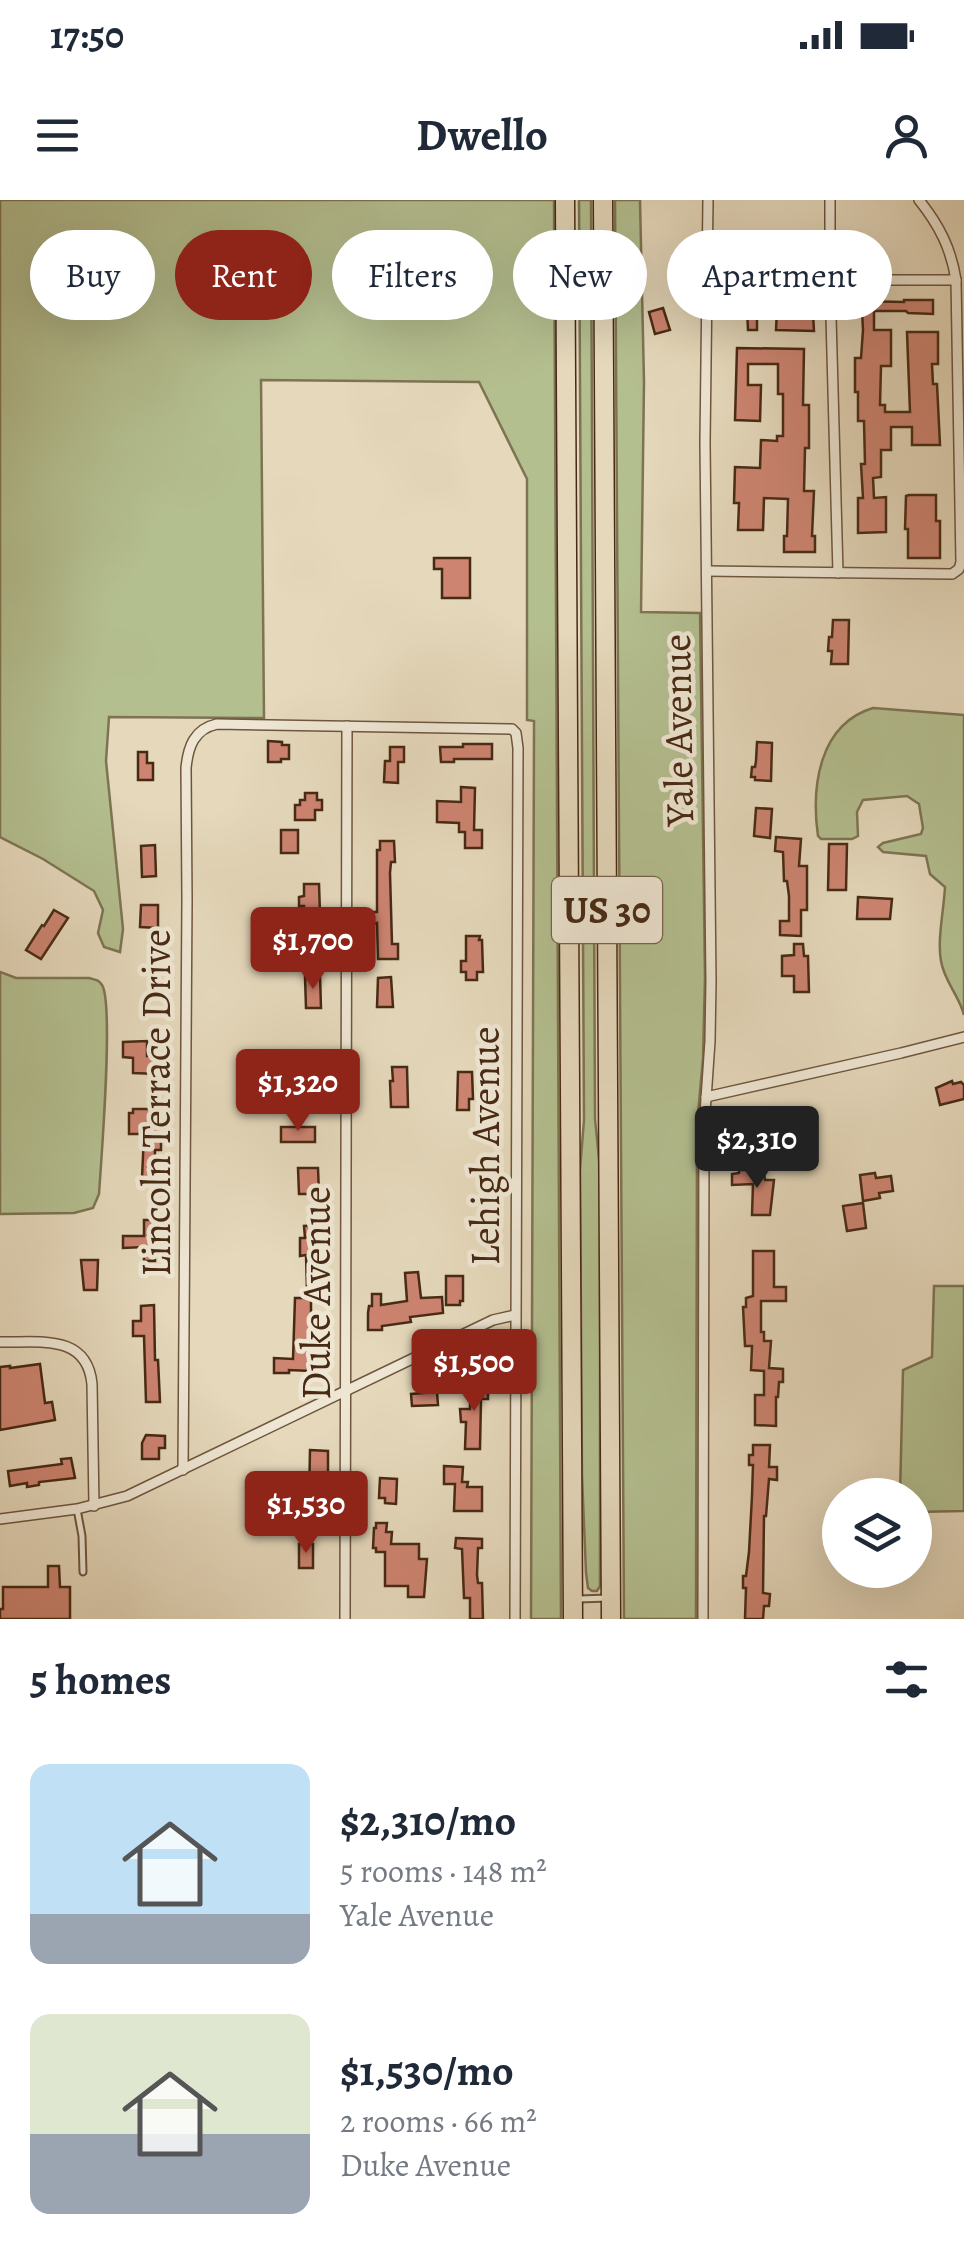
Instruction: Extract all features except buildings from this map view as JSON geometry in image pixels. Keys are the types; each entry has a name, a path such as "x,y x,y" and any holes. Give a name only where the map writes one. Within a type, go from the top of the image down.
{"highway":[{"name":"US 30","path":"565,200 573,1619"},
{"name":"US 30","path":"603,200 611,1619"}],"street":[{"name":"Yale Avenue","path":"708,200 708,230"},
{"path":"830,200 830,230"},
{"path":"706,571 952,574 959,570 956,280 946,241 919,200"},
{"path":"892,280 956,280"},
{"name":"Yale Avenue","path":"702,1619 704,1128 710,981 707,320"},
{"path":"831,320 838,573"},
{"name":"Lincoln Terrace Drive","path":"183,1470 189,747 202,730 217,724 346,726"},
{"name":"Lehigh Avenue","path":"346,726 505,728 516,733 515,1619"},
{"name":"Duke Avenue","path":"345,1619 346,726"},
{"path":"706,1097 964,1036"},
{"path":"0,1519 77,1510 127,1496 493,1320 515,1316"},
{"path":"0,1342 62,1344 78,1351 89,1364 94,1506"}],"lane":[{"path":"77,1510 83,1572"},
{"path":"573,1599 611,1598"}],"green space":[{"path":"0,200 554,200 554,230 513,230 513,320 555,320 561,1619 531,1619 534,721 527,720 527,479 479,382 261,380 264,718 109,717 106,761 123,929 120,952 104,947 98,933 103,910 94,891 0,837"},
{"path":"579,200 591,200 591,230 579,230"},
{"path":"615,200 640,200 641,230 615,230"},
{"path":"580,320 592,320 595,1119 600,1169 597,1591 588,1588 586,1573 582,1475 580,1170 584,1120"},
{"path":"616,320 643,320 641,612 700,613 705,977 697,1124 696,1619 624,1619"},
{"path":"873,708 964,715 964,1015 941,961 945,887 930,874 926,856 883,852 878,847 921,834 919,804 907,796 863,800 857,812 858,836 818,836 818,778 830,743 855,716"},
{"path":"0,972 16,978 89,978 102,985 107,1021 106,1085 99,1194 93,1208 74,1213 0,1214"},
{"path":"934,1286 964,1286 964,1511 932,1512 932,1478 900,1478 903,1370 932,1357"}]}
